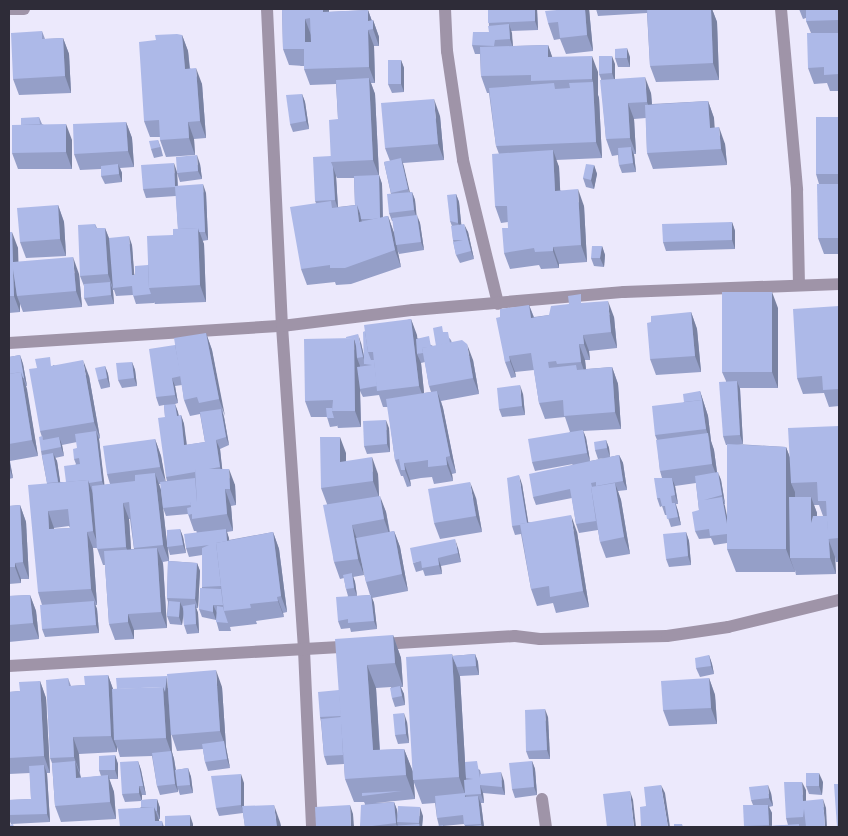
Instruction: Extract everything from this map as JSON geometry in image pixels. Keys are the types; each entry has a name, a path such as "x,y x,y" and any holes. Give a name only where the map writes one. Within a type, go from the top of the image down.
{"street":[{"path":"9,9 24,9"},
{"path":"267,9 282,326 304,650 312,827"},
{"path":"445,9 447,51 463,160 498,304"},
{"path":"781,9 797,190 799,285"},
{"path":"9,343 282,326 413,310 624,292 839,284"},
{"path":"9,666 515,636 540,639 667,636 728,627 839,600"},
{"path":"542,799 546,827"}],"building":[{"path":"282,9 323,9 323,12 368,10 368,21 373,20 373,29 368,30 369,67 304,69 304,49 283,49","holes":["310,18 311,42 305,42 305,19"]},
{"path":"488,9 535,9 535,21 488,23"},
{"path":"585,9 587,35 560,38 558,22 548,23 545,11"},
{"path":"647,9 711,9 713,63 650,66"},
{"path":"806,9 839,9 839,20 806,21"},
{"path":"509,24 510,39 495,40 494,46 472,45 473,32 489,32 488,26"},
{"path":"42,31 42,39 63,38 65,76 13,79 11,33"},
{"path":"807,33 839,33 839,74 824,75 824,67 808,68"},
{"path":"155,35 182,35 185,69 196,68 200,121 188,122 189,138 160,140 159,120 144,121 139,42 156,40"},
{"path":"548,45 548,57 592,56 592,79 531,81 531,75 481,76 480,47"},
{"path":"627,48 627,58 615,58 615,49"},
{"path":"599,56 612,56 612,73 599,74"},
{"path":"388,60 401,60 401,84 388,84"},
{"path":"645,77 647,102 628,103 630,138 606,139 600,80"},
{"path":"369,78 373,160 331,162 329,120 338,119 336,80"},
{"path":"593,82 596,142 496,146 489,88 554,83 555,89 570,88 569,83"},
{"path":"302,94 306,121 290,124 286,95"},
{"path":"434,99 438,144 385,148 381,103"},
{"path":"708,101 710,128 719,127 721,149 647,153 645,105"},
{"path":"39,117 40,124 21,125 21,118"},
{"path":"816,117 839,117 839,174 816,174"},
{"path":"126,122 128,151 74,154 73,124"},
{"path":"66,124 66,152 12,153 12,125"},
{"path":"158,140 160,147 151,149 149,141"},
{"path":"631,147 633,163 619,165 618,148"},
{"path":"553,150 555,191 578,189 581,245 553,247 553,251 535,252 534,248 504,253 502,228 508,228 507,206 495,206 492,154"},
{"path":"197,155 198,171 177,173 176,157"},
{"path":"331,156 335,200 315,201 313,157"},
{"path":"401,158 408,189 391,193 384,162"},
{"path":"174,163 175,186 203,184 205,232 199,232 198,228 178,229 175,187 143,189 141,165"},
{"path":"118,164 119,174 101,176 101,166"},
{"path":"586,164 594,165 591,180 583,178"},
{"path":"379,175 380,218 361,219 357,205 355,205 354,176"},
{"path":"817,184 839,184 839,238 818,238"},
{"path":"412,192 414,210 389,213 387,194"},
{"path":"456,194 458,223 450,221 447,195"},
{"path":"331,201 332,208 357,205 359,222 388,216 395,250 345,268 330,268 330,265 301,269 290,207"},
{"path":"58,205 60,239 20,242 17,208"},
{"path":"417,215 421,242 396,245 392,218"},
{"path":"732,222 732,240 663,242 662,224"},
{"path":"95,224 96,228 105,228 108,274 80,276 78,225"},
{"path":"464,224 471,251 456,255 453,242 463,240 453,240 451,226"},
{"path":"198,228 200,285 149,288 147,236 173,235 173,229"},
{"path":"9,232 12,232 13,262 73,257 76,291 17,296 13,269 14,296 9,296"},
{"path":"129,236 132,275 135,275 135,266 148,265 151,294 133,296 132,286 113,288 109,238"},
{"path":"592,246 602,246 600,258 591,258"},
{"path":"110,282 111,295 84,298 84,284"},
{"path":"722,292 772,292 772,372 722,372"},
{"path":"581,294 581,303 608,301 611,332 583,335 584,344 579,344 581,362 557,364 556,361 548,362 549,368 576,365 577,370 612,367 615,412 564,416 563,400 539,403 531,353 509,356 510,361 505,362 496,318 500,317 500,309 529,305 531,318 549,315 551,306 569,304 568,296"},
{"path":"839,306 839,389 823,390 822,376 797,378 793,309"},
{"path":"691,312 695,356 650,359 647,323 651,322 651,316"},
{"path":"411,319 419,386 377,391 373,352 368,352 364,325"},
{"path":"442,326 443,332 448,332 450,343 436,346 433,328"},
{"path":"365,331 368,352 371,360 374,360 377,386 360,389 357,367 372,365 364,364 363,332"},
{"path":"206,333 219,399 199,403 197,397 184,400 174,338"},
{"path":"358,334 363,357 357,358 354,338 346,337"},
{"path":"429,336 431,347 422,348 423,353 417,354 416,339"},
{"path":"354,338 355,411 332,411 333,400 305,401 304,339"},
{"path":"462,340 467,344 473,378 429,386 422,348"},
{"path":"175,345 181,376 172,378 175,395 156,397 149,349"},
{"path":"20,355 24,378 21,372 9,374 9,357"},
{"path":"50,357 51,366 83,360 94,422 40,431 29,369 37,368 35,359"},
{"path":"132,362 134,378 118,380 116,363"},
{"path":"105,366 107,378 98,380 95,368"},
{"path":"21,372 32,440 9,444 9,374"},
{"path":"737,381 740,435 723,436 719,382"},
{"path":"520,385 522,406 499,409 497,388"},
{"path":"437,391 450,456 446,457 447,465 428,467 428,460 404,463 405,470 401,470 399,459 395,460 386,399"},
{"path":"700,391 702,400 684,402 683,394"},
{"path":"702,400 706,429 655,435 652,406"},
{"path":"175,404 177,416 181,415 184,445 205,442 200,412 221,409 226,437 216,440 220,467 195,469 195,472 166,477 158,418 165,417 164,405"},
{"path":"326,408 332,408 334,418 327,418"},
{"path":"386,420 387,444 364,446 363,421"},
{"path":"839,426 839,538 828,539 826,501 818,501 817,482 791,483 788,428"},
{"path":"583,430 587,453 532,462 528,439"},
{"path":"96,431 102,481 89,483 88,480 66,482 64,466 80,464 79,458 74,459 73,449 77,448 75,434"},
{"path":"708,433 712,464 660,471 656,440"},
{"path":"42,436 43,440 59,437 61,447 41,451 39,437"},
{"path":"320,437 340,437 340,462 372,457 373,481 321,488"},
{"path":"155,439 160,467 107,474 103,446"},
{"path":"606,440 607,448 595,450 594,442"},
{"path":"727,444 786,447 786,549 727,549"},
{"path":"53,453 58,482 47,483 42,455"},
{"path":"619,455 623,481 596,486 596,482 591,483 596,521 576,524 570,489 533,497 529,474"},
{"path":"195,469 229,469 230,489 225,489 227,514 192,519 192,514 188,515 187,508 191,507 190,502 197,502"},
{"path":"718,472 722,495 704,500 722,497 727,534 710,536 709,529 695,531 692,512 699,510 695,476"},
{"path":"155,473 163,545 134,548 129,502 123,503 126,547 97,549 92,486 135,481 135,475"},
{"path":"519,475 527,523 512,526 507,478"},
{"path":"195,478 197,502 190,502 191,505 163,508 160,482"},
{"path":"654,478 672,478 675,495 671,496 672,503 675,503 678,517 667,519 665,506 662,506 660,498 657,498"},
{"path":"88,480 93,531 87,532 91,589 38,592 28,485","holes":["68,509 70,528 49,529 48,511"]},
{"path":"470,482 476,516 434,523 428,489"},
{"path":"615,483 624,537 600,542 591,487"},
{"path":"380,496 384,519 352,525 358,559 334,562 323,505"},
{"path":"789,497 811,497 811,523 813,516 827,516 830,558 790,558"},
{"path":"20,505 23,562 15,563 15,567 9,567 9,506"},
{"path":"571,515 583,591 550,597 549,586 531,589 520,524"},
{"path":"180,529 183,545 167,547 167,530"},
{"path":"226,529 227,541 216,543 221,586 202,587 202,548 209,545 186,548 184,534"},
{"path":"394,531 402,574 366,582 356,538"},
{"path":"273,532 281,596 277,597 278,601 250,604 251,608 224,611 216,543"},
{"path":"686,532 688,556 666,559 663,534"},
{"path":"455,539 458,553 438,558 439,565 422,568 421,561 413,563 410,548"},
{"path":"157,548 161,612 128,614 128,622 109,624 104,551"},
{"path":"168,561 197,563 195,599 167,598"},
{"path":"352,573 354,588 346,589 343,575"},
{"path":"200,588 221,589 223,605 213,605 213,612 199,609"},
{"path":"30,595 33,623 9,625 9,596"},
{"path":"371,595 374,621 348,623 348,619 338,621 336,597"},
{"path":"94,601 96,625 42,629 40,605"},
{"path":"169,601 180,602 179,617 167,616"},
{"path":"195,604 196,624 184,625 183,606"},
{"path":"217,606 223,607 228,623 216,622"},
{"path":"393,635 395,663 367,665 373,750 404,749 406,775 345,779 335,639"},
{"path":"452,654 459,777 413,780 406,657"},
{"path":"475,654 476,666 457,667 452,656"},
{"path":"709,655 711,666 696,668 695,658"},
{"path":"216,670 220,731 171,735 167,674"},
{"path":"108,675 111,736 73,737 74,757 50,758 46,680 68,678 69,686 85,685 84,676"},
{"path":"167,676 165,692 163,687 117,689 116,678"},
{"path":"709,678 711,708 663,710 661,681"},
{"path":"40,681 44,756 9,758 9,692 20,691 19,682"},
{"path":"400,686 402,696 392,698 390,688"},
{"path":"163,687 166,738 114,740 112,689"},
{"path":"339,690 341,716 320,717 318,692"},
{"path":"545,709 547,750 526,751 525,710"},
{"path":"404,713 406,734 395,735 393,714"},
{"path":"341,717 343,755 324,756 321,719"},
{"path":"224,741 227,759 205,762 202,744"},
{"path":"171,751 175,784 157,786 152,753"},
{"path":"115,755 115,770 99,770 99,756"},
{"path":"75,761 76,778 108,775 110,802 55,806 52,763"},
{"path":"138,761 143,786 139,786 139,793 122,794 120,762"},
{"path":"477,761 480,778 480,774 501,772 502,787 480,785 481,794 465,795 464,780 473,779 466,778 465,762"},
{"path":"532,761 534,787 512,789 509,763"},
{"path":"44,765 47,814 9,815 9,800 31,799 29,766"},
{"path":"188,768 190,785 177,786 175,770"},
{"path":"806,773 819,773 819,786 806,786"},
{"path":"241,774 241,805 216,808 211,776"},
{"path":"784,782 802,782 803,801 823,799 825,827 806,827 804,809 803,817 786,818"},
{"path":"834,784 839,784 839,827 837,827"},
{"path":"661,785 668,827 641,827 640,807 646,806 644,787"},
{"path":"768,785 769,798 751,800 749,787"},
{"path":"402,791 362,796 362,793"},
{"path":"630,791 634,827 607,827 603,794"},
{"path":"465,793 465,797 478,796 481,824 464,825 463,815 437,818 435,796"},
{"path":"157,799 157,811 154,807 141,807 141,800"},
{"path":"394,802 396,823 372,826 379,827 360,827 361,805"},
{"path":"274,805 277,827 245,827 242,806"},
{"path":"350,805 351,827 316,827 315,807"},
{"path":"743,805 768,805 769,825 744,826"},
{"path":"398,806 420,807 419,823 397,822"},
{"path":"154,807 155,821 162,821 162,827 120,827 118,809"},
{"path":"190,815 190,827 165,827 165,816"},
{"path":"419,824 419,827 392,827 392,826"},
{"path":"674,824 682,824 683,827 674,827"},
{"path":"799,824 799,827 755,827"},
{"path":"481,825 481,827 463,827"}]}
